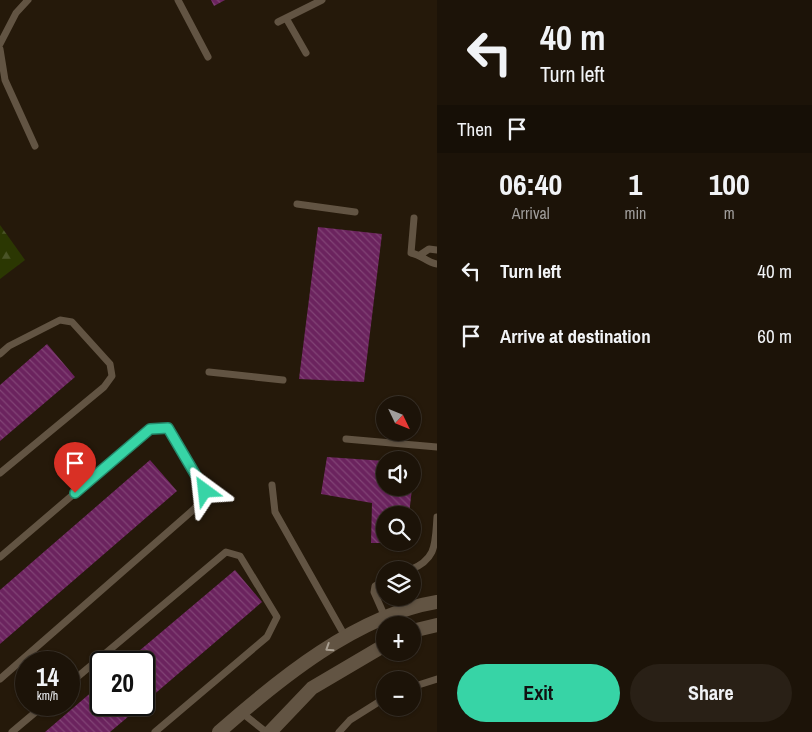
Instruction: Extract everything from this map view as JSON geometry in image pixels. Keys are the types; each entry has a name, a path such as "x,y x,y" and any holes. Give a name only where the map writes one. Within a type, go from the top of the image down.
{"street":[{"path":"388,616 414,606 437,602"},
{"path":"219,732 286,677 346,638 376,622"},
{"path":"421,629 437,625"},
{"path":"268,732 312,688 376,650"}],"lane":[{"path":"0,44 16,13 28,0"},
{"path":"178,0 208,57"},
{"path":"278,22 322,0"},
{"path":"286,18 306,53"},
{"path":"0,49 5,80 35,146"},
{"path":"297,204 355,212"},
{"path":"414,218 411,253 420,255 427,262 437,264"},
{"path":"420,255 429,249 437,250"},
{"path":"0,354 9,346 60,320 72,322 110,364 112,376 104,387 0,473"},
{"path":"209,372 283,380"},
{"path":"0,558 150,429 168,428 205,491 202,500 193,510 0,678"},
{"path":"346,438 437,447"},
{"path":"272,485 276,512 346,638"},
{"path":"421,566 432,555 435,545 437,517"},
{"path":"80,675 226,552 240,556 277,617 267,637 155,732"},
{"path":"421,683 437,679"},
{"path":"339,732 350,720 376,704"},
{"path":"241,712 268,732"},
{"path":"12,732 31,716"}],"green space":[{"path":"0,225 25,260 0,279"}],"building":[{"path":"211,0 225,0 214,6"},
{"path":"318,227 382,234 364,382 299,379"},
{"path":"47,344 75,377 0,441 0,385"},
{"path":"327,457 376,460 376,496 411,496 410,506 376,506 376,543 371,543 372,503 321,494"},
{"path":"150,460 177,491 0,644 0,590"},
{"path":"235,570 262,602 155,694 155,651 139,651"},
{"path":"90,693 90,716 129,716 110,732 45,732 64,716 80,716 80,702"}],"route":[{"path":"75,493 150,429 168,428 205,491"}]}
